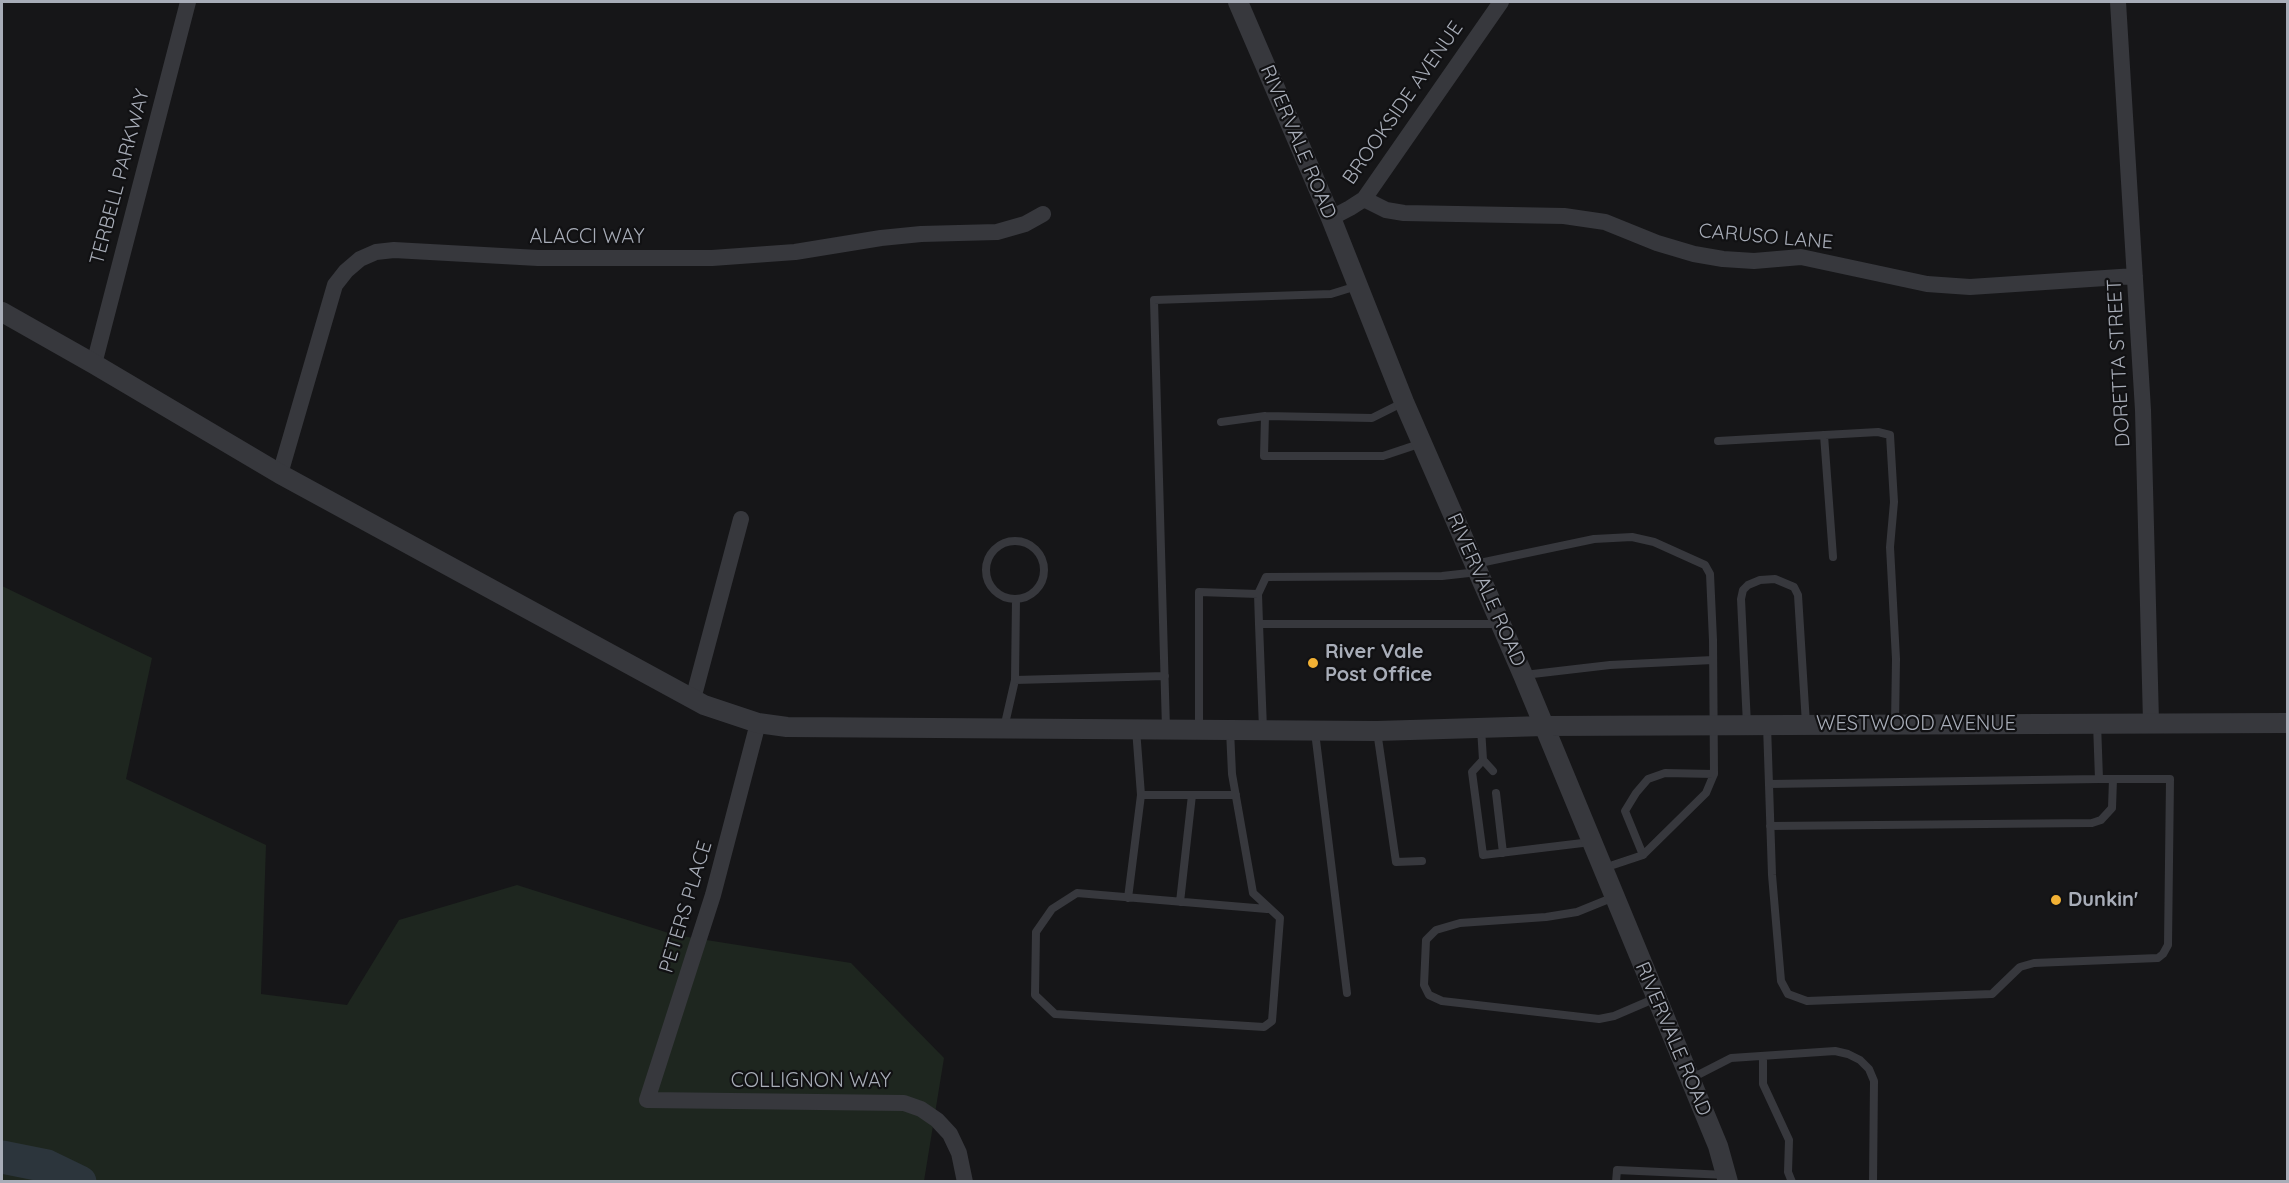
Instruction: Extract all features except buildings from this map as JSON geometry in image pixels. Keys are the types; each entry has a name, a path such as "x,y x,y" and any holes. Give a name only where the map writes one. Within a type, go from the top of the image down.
{"street":[{"name":"TERBELL PARKWAY","path":"94,364 188,2"},
{"name":"RIVERVALE ROAD","path":"1238,2 1331,218 1404,402 1502,624 1718,1146 1727,1178"},
{"name":"BROOKSIDE AVENUE","path":"1331,218 1364,199 1501,2"},
{"name":"DORETTA STREET","path":"2118,2 2144,410 2151,722"},
{"name":"CARUSO LANE","path":"1364,199 1386,210 1404,213 1564,216 1605,222 1657,243 1704,255 1754,261 1801,257 1927,284 1970,287 2135,276"},
{"name":"ALACCI WAY","path":"280,474 335,285 345,271 360,259 376,252 394,250 538,258 712,258 795,252 921,234 997,232 1025,224 1043,214"},
{"name":"WESTWOOD AVENUE","path":"2,312 280,474 693,699 726,714 758,723 787,727 1377,731 1544,726 2288,723"},
{"path":"693,699 741,519"},
{"name":"PETERS PLACE","path":"647,1100 713,895 758,723"},
{"name":"COLLIGNON WAY","path":"647,1100 904,1103 929,1114 950,1134 959,1153 965,1182"}],"lane":[{"path":"1166,729 1154,300 1331,294 1357,286"},
{"path":"1221,422 1265,416 1372,418 1404,402"},
{"path":"1265,416 1264,456 1383,456 1422,442"},
{"path":"1718,441 1878,432 1890,435 1894,502 1890,547 1896,660 1895,724"},
{"path":"1824,435 1833,557"},
{"path":"1263,730 1258,594 1266,577 1442,576 1594,539 1632,537 1654,542 1705,565 1710,574 1714,774 1706,793 1642,855 1602,868"},
{"path":"1014,541 1033,547 1043,562 1044,570 1039,587 1025,598 1016,599 1006,598 990,586 986,566 995,549 1004,543 1014,541"},
{"path":"1746,725 1740,599 1743,590 1748,585 1760,580 1775,579 1794,587 1798,595 1806,725"},
{"path":"1199,729 1199,592 1258,594"},
{"path":"1004,728 1015,680 1016,599"},
{"path":"1259,624 1502,624"},
{"path":"1523,675 1610,665 1713,660"},
{"path":"1015,680 1165,676"},
{"path":"2097,723 2098,779"},
{"path":"1767,725 1772,875 1781,981 1788,994 1807,1001 1992,994 2013,972 2027,965 2158,958 2166,950 2170,779 1769,784"},
{"path":"1481,728 1482,760 1472,772 1483,855 1592,842"},
{"path":"1128,898 1141,795 1136,729"},
{"path":"1230,730 1232,774 1253,893 1280,918 1281,924 1272,1022 1264,1027 1055,1014 1035,995 1036,932 1052,909 1077,893 1268,909"},
{"path":"1315,730 1347,993"},
{"path":"1377,731 1396,862 1422,861"},
{"path":"1482,760 1493,771"},
{"path":"1642,855 1625,811 1648,779 1665,773 1714,774"},
{"path":"1770,826 2092,823 2101,820 2112,808 2113,779"},
{"path":"1496,793 1503,852"},
{"path":"1141,795 1236,795"},
{"path":"1180,902 1192,795"},
{"path":"1614,897 1577,912 1546,917 1460,923 1436,930 1426,940 1424,985 1429,995 1442,1001 1599,1018 1614,1016 1656,998"},
{"path":"1690,1079 1731,1058 1835,1052 1848,1054 1860,1060 1869,1069 1874,1081 1874,1182"},
{"path":"1763,1056 1763,1084 1789,1140 1788,1172 1792,1182"},
{"path":"1616,1182 1617,1170 1727,1178"}],"shaded area":[{"path":"2,586 152,658 126,779 266,845 261,994 347,1005 399,920 517,885 675,935 851,963 944,1058 924,1181 2,1181"}],"waterway":[{"path":"2,1157 47,1166 80,1182"}],"place":[{"name":"River Vale Post Office","path":"1313,663"},
{"name":"Dunkin'","path":"2056,900"}]}
